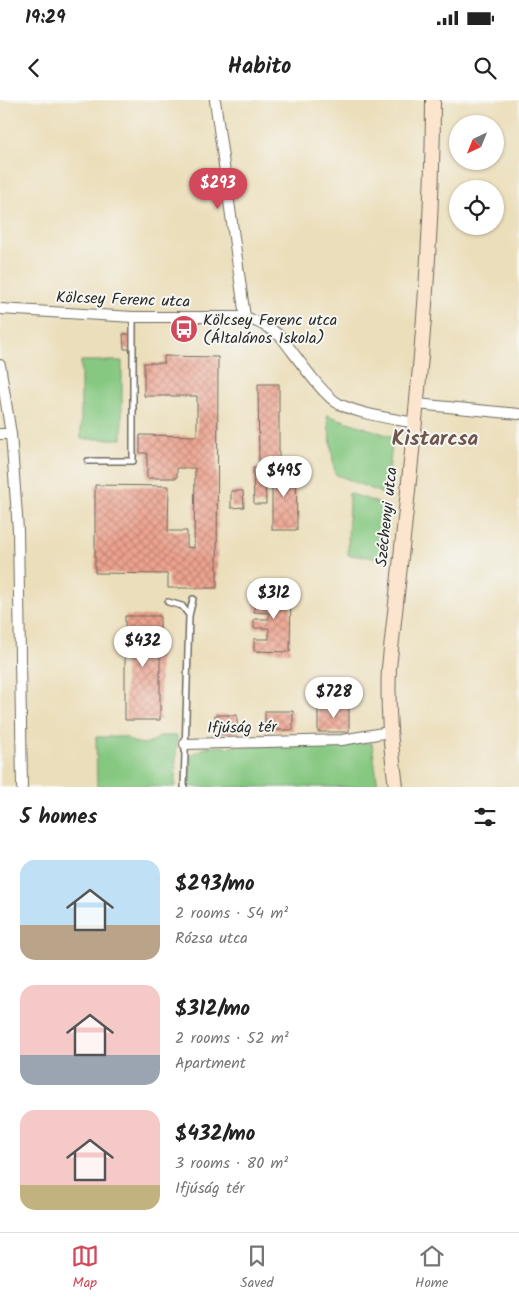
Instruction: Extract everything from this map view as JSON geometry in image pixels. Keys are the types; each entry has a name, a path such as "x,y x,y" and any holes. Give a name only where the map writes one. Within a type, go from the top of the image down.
{"main road":[{"name":"Széchenyi utca","path":"396,787 389,732 389,668 417,404 427,289 431,229 433,100"}],"street":[{"path":"215,100 245,317 262,323 281,337 325,394 338,404 415,423"},
{"name":"Kölcsey Ferenc utca","path":"0,310 133,317 245,317"},
{"path":"0,365 11,434 18,530 22,787"},
{"path":"417,404 519,414"},
{"path":"0,434 11,434"},
{"name":"Ifjúság tér","path":"185,744 342,740 389,732"}],"lane":[{"path":"88,461 133,461 133,317"},
{"name":"Ifjúság tér","path":"184,787 189,616 193,600"},
{"path":"168,602 182,606 189,616"}],"green space":[{"path":"81,361 122,361 122,439 81,439"},
{"path":"327,415 393,437 386,495 335,474"},
{"path":"349,493 384,505 380,558 348,555"},
{"path":"160,736 177,736 175,787 97,787 96,737 125,737 133,742 143,744 152,742"},
{"path":"372,743 378,787 190,787 191,755 207,747"}],"building":[{"path":"123,334 130,334 130,349 124,349"},
{"path":"164,356 218,357 217,588 168,588 168,574 95,573 95,485 169,486 168,531 187,531 187,547 194,548 195,468 177,468 177,478 147,478 147,453 140,453 140,435 197,436 197,396 144,396 144,363 164,363"},
{"path":"258,384 279,384 279,462 259,463"},
{"path":"272,466 296,466 297,530 272,530"},
{"path":"253,468 265,468 266,504 254,504"},
{"path":"231,491 243,491 244,507 231,508"},
{"path":"255,589 291,590 290,652 254,651 254,639 269,639 269,628 254,628 254,619 269,619 269,613 254,612"},
{"path":"125,616 160,616 160,720 125,720"},
{"path":"349,705 349,732 318,732 318,706"},
{"path":"265,711 293,711 293,730 265,730"},
{"path":"215,715 237,715 237,734 215,734"}],"place":[{"name":"Kölcsey Ferenc utca (Általános Iskola)","path":"184,329"}],"district":[{"name":"Kistarcsa","path":"435,439"}]}
